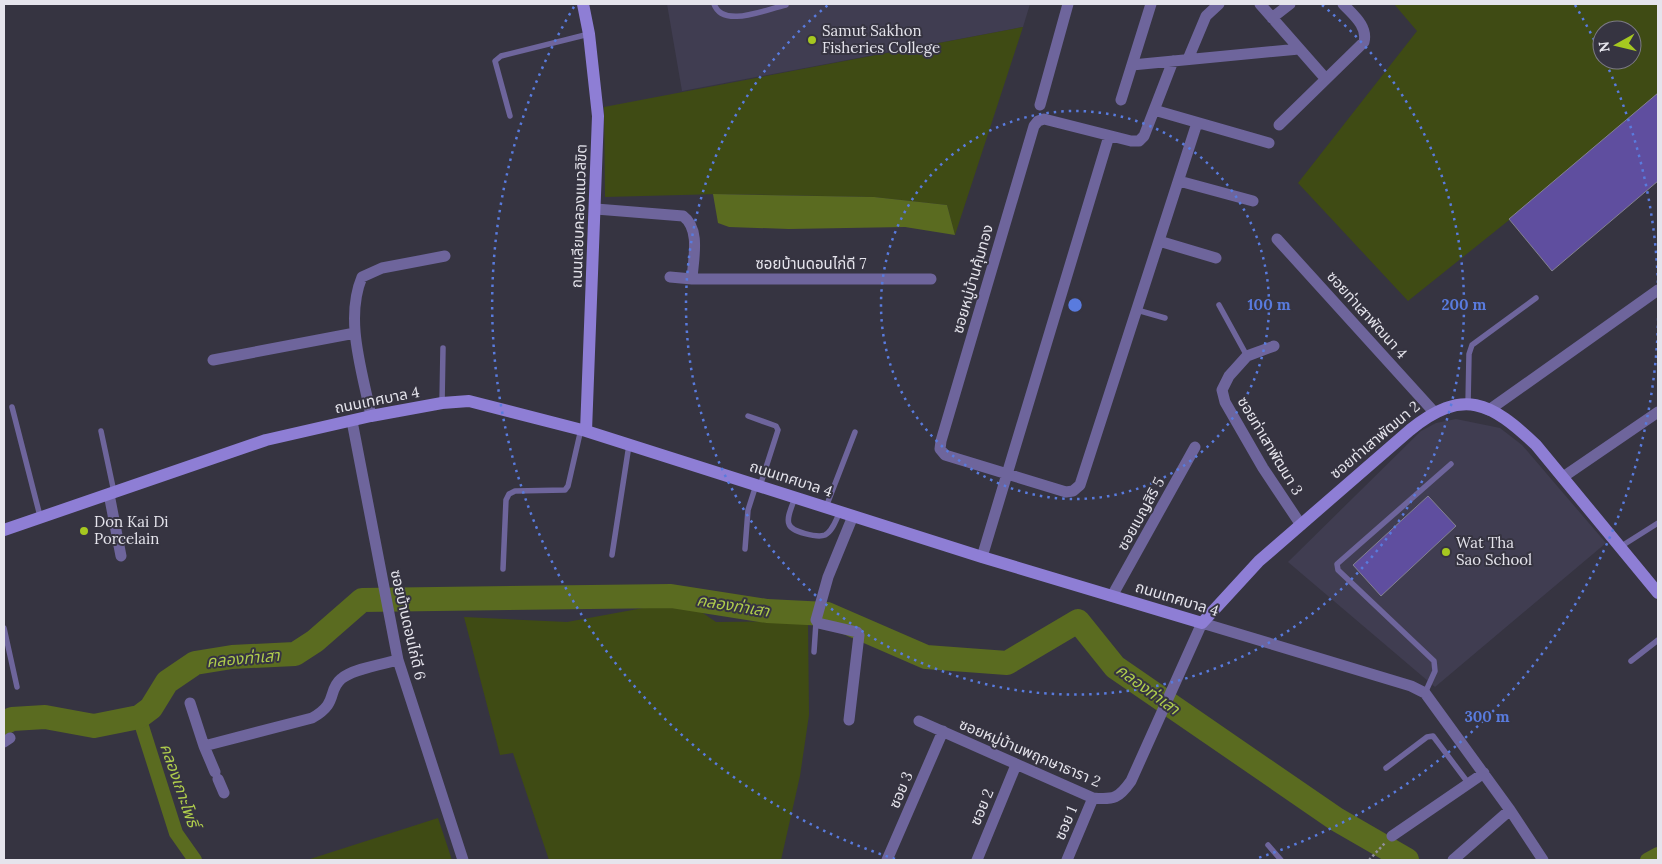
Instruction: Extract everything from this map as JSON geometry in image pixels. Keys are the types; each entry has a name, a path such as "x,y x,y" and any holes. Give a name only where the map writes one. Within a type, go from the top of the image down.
{"street":[{"name":"ถนนเลียบคลองแนวลิขิต","path":"583,4 589,34 598,116 596,209 584,430"},
{"path":"1040,105 1068,4"},
{"path":"1120,100 1151,4"},
{"path":"1188,59 1206,16 1219,4"},
{"path":"1260,4 1325,78"},
{"path":"1272,18 1290,4"},
{"path":"1279,125 1364,42 1366,35 1362,26 1343,4"},
{"path":"1132,65 1299,49"},
{"name":"ซอยหมู่บ้านคุ้มทอง","path":"1172,61 1144,136 1139,141 1109,136 1044,119 1038,121 1034,126 940,449 945,455 1066,492 1074,491 1080,485 1197,123"},
{"path":"1154,110 1270,143"},
{"path":"982,557 1109,136"},
{"path":"1179,181 1253,201"},
{"path":"596,209 683,216 689,220 694,235 692,279"},
{"name":"ซอยท่าเสาพัฒนา 4","path":"1277,239 1434,412"},
{"path":"1159,240 1216,258"},
{"path":"371,416 355,333 356,292 362,277 382,268 445,256"},
{"name":"ซอยบ้านดอนไก่ดี 7","path":"670,277 692,279 931,279"},
{"path":"1490,410 1658,290"},
{"path":"212,360 355,333"},
{"path":"1247,356 1274,346"},
{"name":"ซอยท่าเสาพัฒนา 3","path":"1247,356 1222,390 1225,402 1263,468 1301,525"},
{"name":"ถนนเทศบาล 4","path":"4,528 266,440 371,416 442,403 469,402 584,430 982,557 1411,686 1425,694 1510,810 1543,860"},
{"name":"ซอยท่าเสาพัฒนา 2","path":"1202,623 1244,575 1410,430 1434,412 1446,407 1468,404 1490,410 1515,425 1536,445 1658,593"},
{"path":"1563,477 1658,412"},
{"name":"ซอยบ้านดอนไก่ดี 6","path":"352,421 398,660 463,860"},
{"name":"ซอยเบญสิริ 5","path":"1112,596 1195,447"},
{"path":"112,493 121,556"},
{"path":"849,720 859,635 857,632 816,620 821,596 853,516"},
{"name":"ซอยหมู่บ้านพฤกษาธารา 2","path":"919,721 1093,798 1108,800 1121,794 1131,781 1202,623"},
{"path":"204,746 312,718 324,712 331,703 340,679 349,674 398,660"},
{"path":"190,702 204,746 224,793"},
{"name":"ซอย 3","path":"887,860 942,731"},
{"name":"ซอย 2","path":"976,860 1016,765"},
{"path":"1392,836 1484,774"},
{"name":"ซอย 1","path":"1067,860 1093,798"},
{"path":"1453,860 1510,810"}],"lane":[{"path":"714,4 717,11 725,16 735,17 786,5"},
{"path":"510,116 495,61 501,56 589,34"},
{"path":"1468,404 1472,345 1536,298"},
{"path":"1219,305 1247,356"},
{"path":"1137,310 1165,318"},
{"path":"442,403 443,348"},
{"path":"12,407 40,516"},
{"path":"745,549 748,510 778,430 776,426 748,416"},
{"path":"502,569 506,500 509,494 515,491 565,490 568,486 584,430"},
{"path":"101,431 112,493"},
{"path":"826,507 855,432"},
{"path":"612,554 629,444"},
{"path":"1425,694 1435,671 1434,661 1338,570 1337,564 1451,464"},
{"path":"795,497 788,520 789,526 793,530 820,536 826,534 832,528 840,512"},
{"path":"1620,547 1658,523"},
{"path":"814,652 816,620"},
{"path":"4,628 17,686"},
{"path":"1631,661 1658,640"},
{"path":"1386,768 1427,737 1433,736 1469,784"},
{"path":"1268,845 1281,860"}],"path":[{"path":"1369,860 1392,836"}],"shaded area":[{"name":"Samut Sakhon Fisheries College","path":"667,4 1030,4 1023,27 682,91"},
{"path":"1394,4 1658,4 1658,101 1408,301 1298,183 1417,31"},
{"path":"1023,27 955,235 947,205 874,197 720,194 605,197 604,107"},
{"path":"713,194 874,197 947,205 955,235 905,227 789,229 729,227 718,223"},
{"name":"Wat Tha Sao School","path":"1456,419 1500,428 1522,445 1606,543 1435,687 1288,562 1421,431 1436,423"},
{"path":"654,606 697,609 716,622 808,621 809,715 800,776 781,860 549,860 513,753 500,755 464,617 567,622"},
{"path":"438,818 452,860 307,860"}],"building":[{"path":"1658,93 1658,181 1552,271 1509,219"},
{"path":"1428,496 1456,526 1381,596 1353,565"}],"waterway":[{"name":"คลองท่าเสา","path":"4,723 12,719 45,717 94,726 139,717 151,708 167,682 195,663 232,657 295,654 315,641 362,600 671,596 767,611 827,614 926,657 1007,663 1078,621 1115,667 1336,819 1407,860"},
{"name":"คลองเกาะโพธิ์","path":"139,717 176,833 195,860"},
{"path":"1647,860 1658,854"}],"place":[{"name":"Samut Sakhon Fisheries College","path":"812,40"},
{"name":"Don Kai Di Porcelain","path":"84,531"},
{"name":"Wat Tha Sao School","path":"1446,552"}]}
